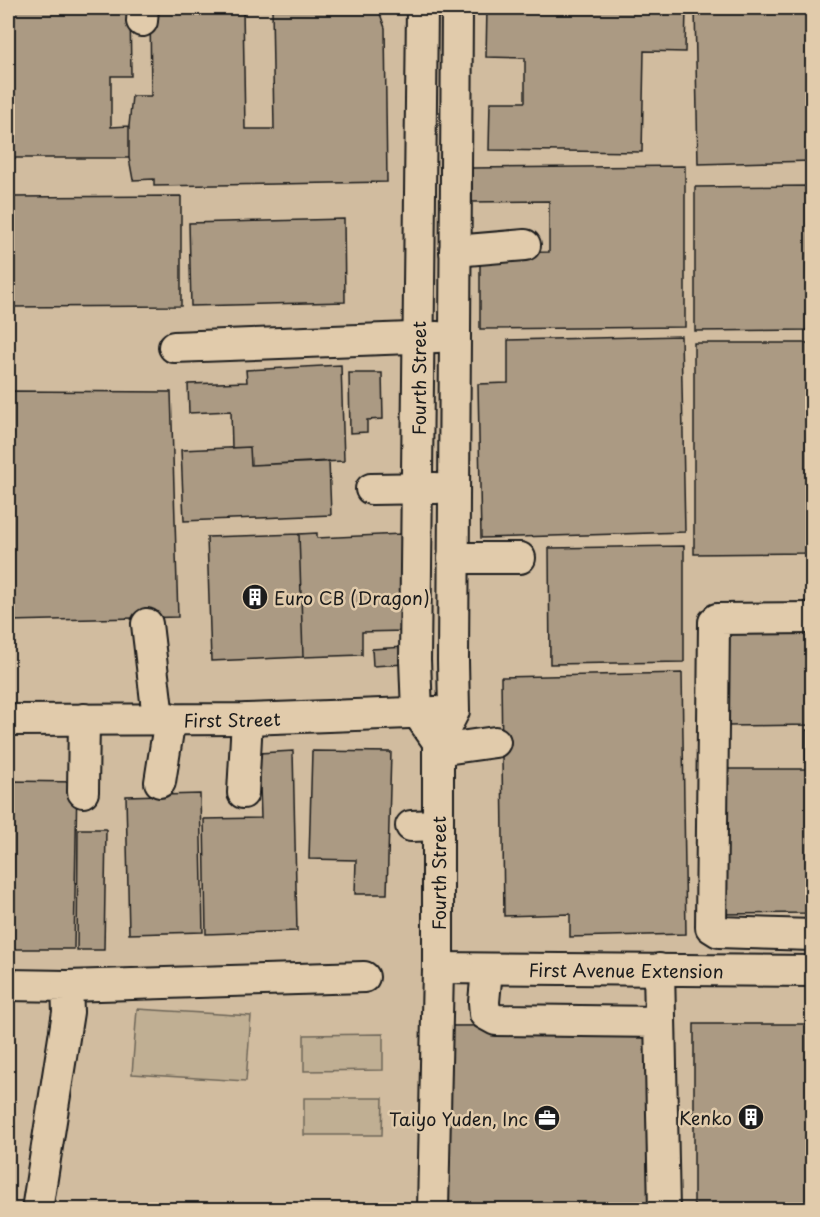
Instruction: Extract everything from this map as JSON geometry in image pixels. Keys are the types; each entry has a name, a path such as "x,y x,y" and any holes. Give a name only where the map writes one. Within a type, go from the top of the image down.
{"street":[{"name":"Fourth Street","path":"417,712 415,660 422,8"},
{"name":"Fourth Street","path":"433,1209 438,968 424,825 438,746 454,711 457,8"},
{"path":"419,202 456,200"},
{"path":"455,251 525,245"},
{"path":"174,346 455,337"},
{"path":"371,489 454,488"},
{"path":"453,558 520,558"},
{"path":"813,618 717,619 713,625 711,927 719,932 813,935"},
{"path":"147,624 164,718 160,782"},
{"path":"415,660 453,661"},
{"name":"First Street","path":"8,720 248,719 454,711"},
{"path":"417,712 438,746 495,742"},
{"path":"83,792 84,719"},
{"path":"243,793 248,719"},
{"name":"First Avenue Extension","path":"438,968 813,971"},
{"path":"487,969 485,1014 496,1020 660,1022"},
{"path":"659,969 664,1209"},
{"path":"8,985 67,986 364,977"},
{"path":"38,1209 68,1012 67,986"}],"shaded area":[{"path":"8,8 812,8 812,1209 8,1209"},
{"path":"137,1009 251,1016 246,1081 132,1074"},
{"path":"383,1034 383,1070 304,1071 304,1035"},
{"path":"304,1098 383,1098 382,1135 304,1135"}],"building":[{"path":"8,8 130,8 131,76 111,76 111,127 129,126 129,158 8,158"},
{"path":"150,8 243,8 245,129 274,129 272,8 378,8 385,28 387,182 154,186 154,179 133,180 129,158 132,96 151,96"},
{"path":"487,8 686,8 685,52 644,51 642,152 489,150 490,102 525,102 525,58 486,57"},
{"path":"695,8 812,8 812,161 698,164"},
{"path":"685,166 685,327 480,329 480,253 549,252 549,201 472,202 472,168"},
{"path":"812,186 812,330 695,331 695,187"},
{"path":"181,196 181,306 8,307 8,197"},
{"path":"344,219 345,302 191,306 189,223"},
{"path":"681,336 685,532 481,538 478,384 508,383 508,340"},
{"path":"694,343 812,343 812,553 694,554"},
{"path":"341,365 344,461 251,465 250,447 232,448 231,411 189,413 188,384 247,382 246,370"},
{"path":"349,373 382,373 383,419 367,420 367,432 350,433"},
{"path":"8,391 171,392 178,617 10,621"},
{"path":"250,447 251,465 329,461 331,515 184,521 181,450"},
{"name":"Euro CB (Dragon)","path":"317,533 317,538 401,534 404,631 362,632 362,655 303,657 299,534"},
{"name":"Euro CB (Dragon)","path":"299,534 303,657 211,661 207,537"},
{"path":"684,546 684,662 550,664 549,548"},
{"path":"812,621 812,725 726,726 726,623"},
{"path":"405,647 405,664 373,666 372,649"},
{"path":"682,673 686,934 570,937 570,914 504,916 501,677"},
{"path":"806,730 812,730 812,913 718,914 719,769 806,769"},
{"path":"293,751 297,931 206,934 204,819 261,818 259,753"},
{"path":"312,751 391,752 387,894 355,894 356,860 309,859"},
{"path":"8,781 77,782 74,949 8,949"},
{"path":"200,794 203,932 129,934 126,796"},
{"path":"78,829 106,829 104,950 77,950"},
{"name":"Kenko","path":"694,1024 808,1024 808,1210 694,1210"},
{"name":"Taiyo Yuden, Inc","path":"653,1025 652,1210 441,1210 441,1026"}],"place":[{"name":"Euro CB (Dragon)","path":"255,597"},
{"name":"Kenko","path":"751,1117"},
{"name":"Taiyo Yuden, Inc","path":"547,1118"}]}
